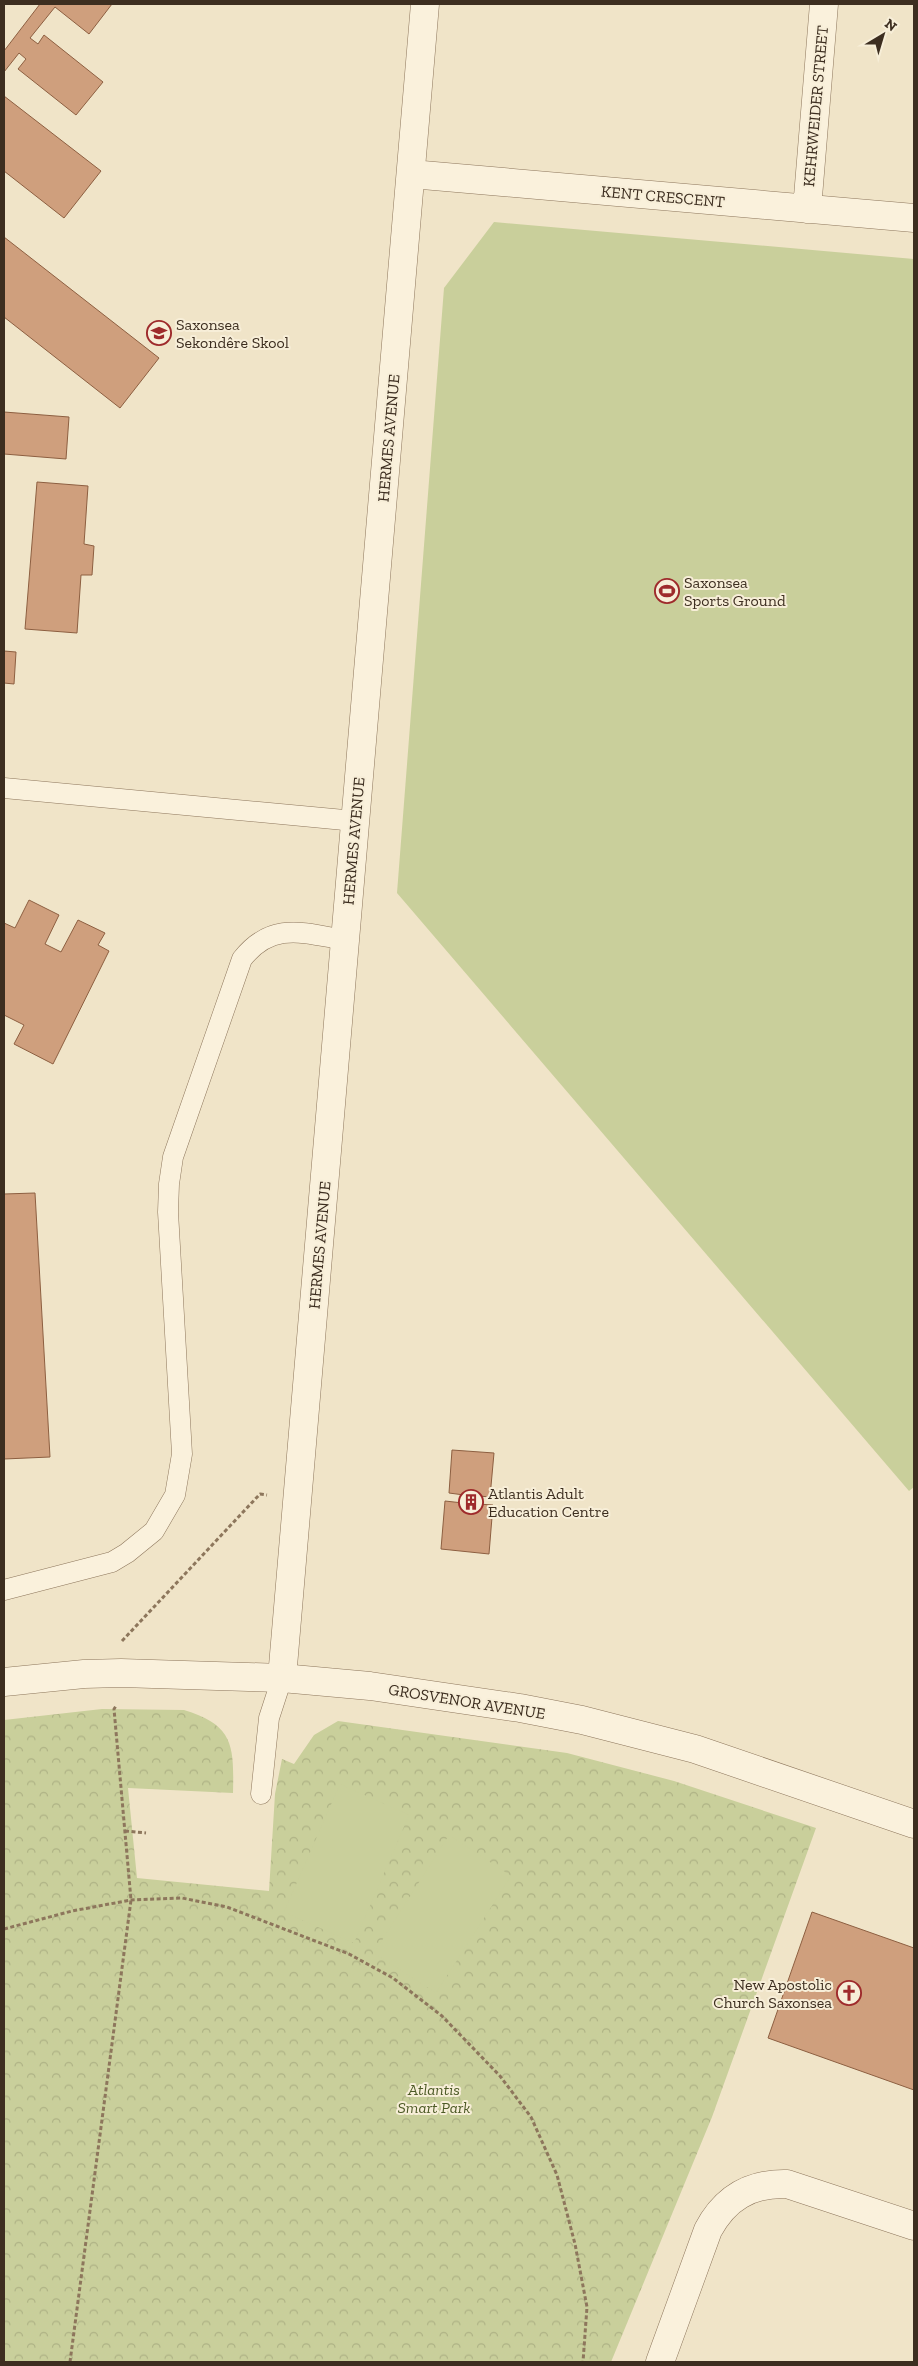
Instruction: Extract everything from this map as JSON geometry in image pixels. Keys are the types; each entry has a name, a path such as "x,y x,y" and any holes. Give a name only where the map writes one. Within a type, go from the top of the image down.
{"street":[{"name":"HERMES AVENUE","path":"282,1678 425,4"},
{"name":"KEHRWEIDER STREET","path":"807,208 824,4"},
{"name":"KENT CRESCENT","path":"411,174 914,218"},
{"name":"GROSVENOR AVENUE","path":"4,1682 112,1673 282,1678 370,1686 520,1708 582,1720 694,1749 914,1824"},
{"path":"660,2362 708,2230 716,2216 739,2194 754,2187 770,2184 787,2184 914,2226"}],"lane":[{"path":"4,788 355,821"},
{"path":"4,1590 112,1562 142,1543 166,1514 174,1495 182,1454 168,1212 169,1184 173,1157 242,959 252,946 266,937 281,932 297,932 345,940"},
{"path":"261,1794 269,1718 282,1678"}],"path":[{"path":"121,1647 122,1640 260,1494 297,1498"},
{"path":"70,2362 131,1900 114,1709 118,1702"},
{"path":"125,1831 146,1833"},
{"path":"4,1929 72,1911 131,1900 182,1898 227,1907 349,1954 394,1978 442,2016 500,2076 531,2117 557,2175 575,2244 586,2307 583,2362"}],"green space":[{"name":"Saxonsea Sports Ground","path":"494,222 914,259 914,1487 909,1491 397,893 444,288"},
{"name":"Atlantis Smart Park","path":"102,1709 184,1710 201,1716 222,1730 231,1750 233,1793 128,1788 137,1878 269,1891 275,1794 282,1759 294,1764 314,1735 338,1721 567,1753 674,1781 816,1828 712,2117 611,2362 4,2362 4,1720"},
{"path":"340,1784 409,1815 354,1943 284,1912"},
{"path":"449,1835 511,1876 436,1993 374,1953"}],"building":[{"path":"40,4 112,4 89,34 55,7 30,38 38,44 44,35 103,82 76,115 18,69 26,59 19,53 4,72 4,51"},
{"path":"4,96 101,171 64,218 4,171"},
{"path":"4,237 159,358 120,408 4,317"},
{"path":"4,412 69,417 66,459 4,454"},
{"path":"37,482 88,486 84,544 94,546 92,575 81,575 77,633 25,629"},
{"path":"4,651 16,652 14,684 4,683"},
{"path":"29,900 59,915 45,944 61,952 78,920 105,933 98,945 109,951 53,1064 14,1044 24,1025 4,1015 4,923 15,928"},
{"path":"35,1193 50,1457 4,1459 4,1194"},
{"name":"Atlantis Adult Education Centre","path":"452,1450 494,1453 490,1497 479,1496 478,1504 493,1505 489,1554 441,1549 445,1501 463,1503 464,1495 449,1493"},
{"name":"New Apostolic Church Saxonsea","path":"812,1912 914,1948 914,2090 768,2038"}],"place":[{"name":"Saxonsea Sekondêre Skool","path":"159,333"},
{"name":"Saxonsea Sports Ground","path":"667,591"},
{"name":"Atlantis Adult Education Centre","path":"471,1502"},
{"name":"New Apostolic Church Saxonsea","path":"849,1993"}]}
